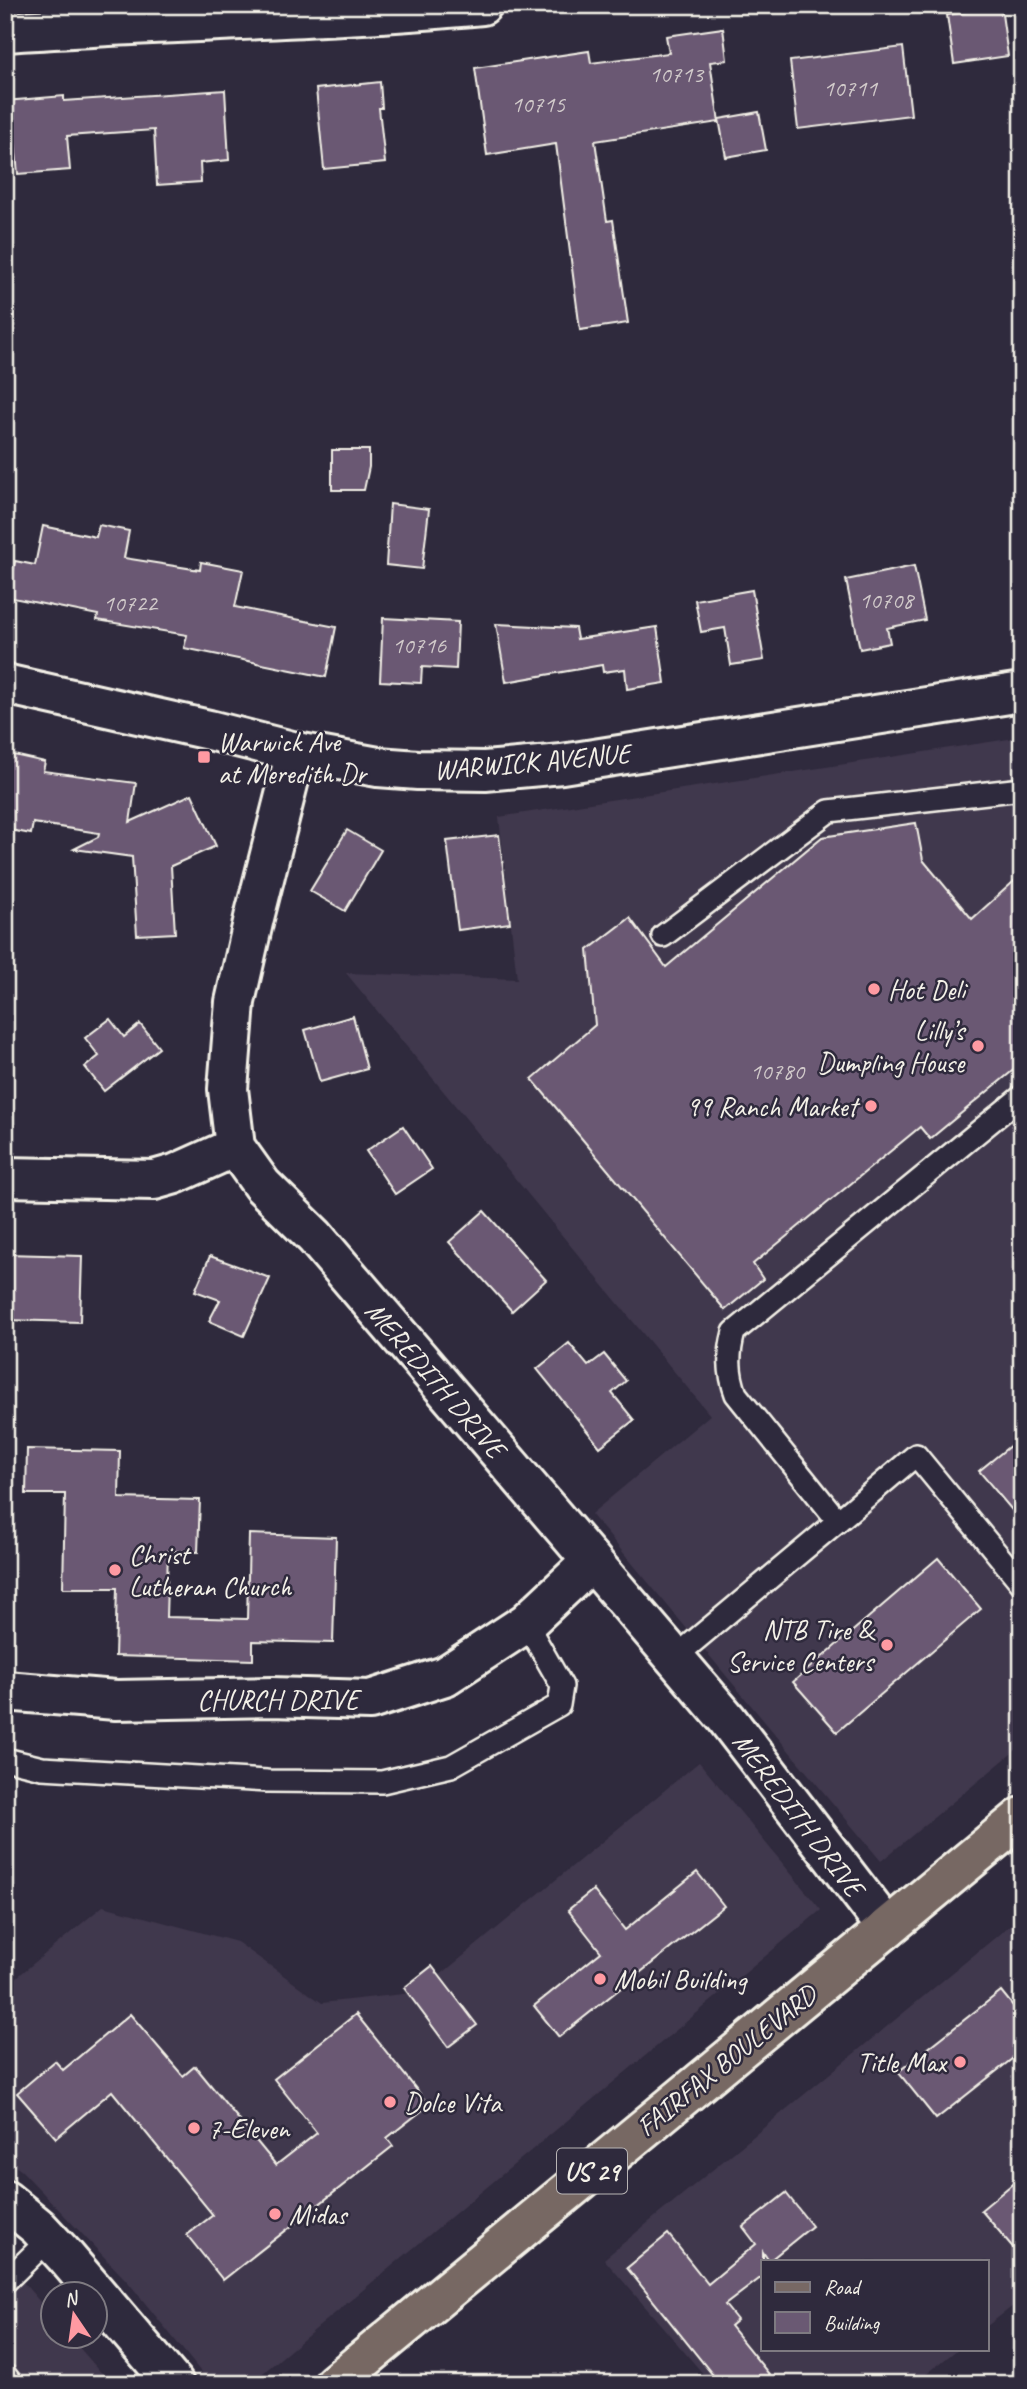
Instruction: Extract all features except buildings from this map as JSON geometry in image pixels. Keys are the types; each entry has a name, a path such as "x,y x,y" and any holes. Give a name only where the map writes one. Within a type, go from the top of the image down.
{"main road":[{"name":"FAIRFAX BOULEVARD","path":"334,2384 1022,1817"}],"street":[{"path":"5,32 103,25 398,13 482,5"},
{"name":"WARWICK AVENUE","path":"5,684 296,752 378,767 485,771 562,764 1022,692"},
{"name":"MEREDITH DRIVE","path":"296,752 235,1002 230,1042 229,1089 235,1147 262,1185 315,1237 726,1718 887,1928"},
{"path":"5,1177 154,1180 175,1174 235,1147"},
{"name":"CHURCH DRIVE","path":"5,1691 116,1700 272,1697 370,1700 445,1676 526,1623 592,1561"},
{"path":"5,2200 49,2239 174,2384"}],"lane":[{"path":"663,936 830,811 1022,789"},
{"path":"838,1521 736,1394 729,1376 729,1352 734,1332 1022,1096"},
{"path":"674,1658 916,1455 1022,1584"},
{"path":"5,1759 42,1768 267,1781 382,1782 451,1766 559,1705 562,1686 526,1623"},
{"path":"5,2282 49,2239"},
{"path":"5,2375 12,2384"}],"shaded area":[{"path":"1022,737 1022,1745 881,1861 591,1514 710,1415 346,973 517,979 499,817"},
{"path":"699,1762 821,1910 252,2382 219,2384 205,2377 128,2282 22,2171 5,2159 5,1987 103,1906 237,1942 322,2003 439,1990 433,1981"},
{"path":"1019,1918 1022,1922 1022,2299 988,2325 988,2260 761,2260 761,2350 957,2350 914,2384 712,2384 604,2259"},
{"path":"5,2261 38,2300 38,2350 81,2350 111,2384 5,2384"}],"place":[{"name":"Warwick Ave at Meredith Dr","path":"204,757"},
{"name":"Hot Deli","path":"874,989"},
{"name":"Lilly’s Dumpling House","path":"978,1046"},
{"name":"99 Ranch Market","path":"871,1106"},
{"name":"Christ Lutheran Church","path":"115,1570"},
{"name":"NTB Tire & Service Centers","path":"887,1645"},
{"name":"Mobil Building","path":"600,1979"},
{"name":"Title Max","path":"960,2062"},
{"name":"Dolce Vita","path":"390,2102"},
{"name":"7-Eleven","path":"194,2128"},
{"name":"Midas","path":"275,2214"}]}
